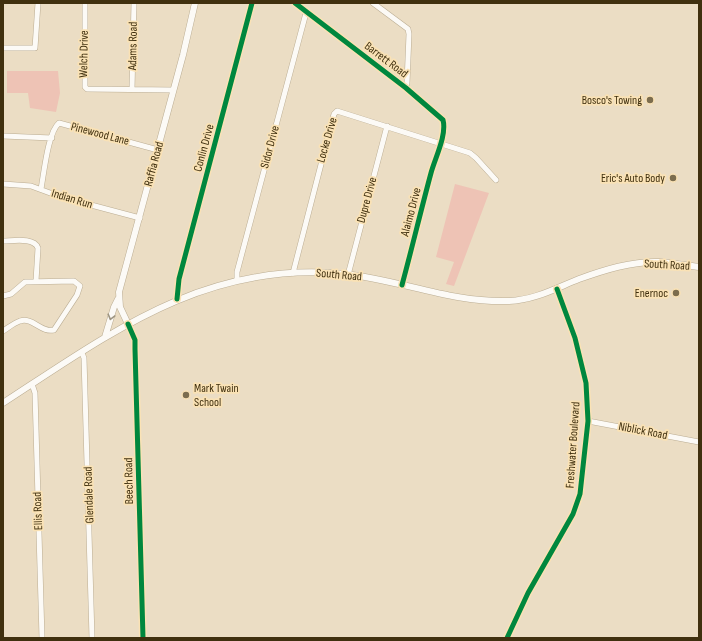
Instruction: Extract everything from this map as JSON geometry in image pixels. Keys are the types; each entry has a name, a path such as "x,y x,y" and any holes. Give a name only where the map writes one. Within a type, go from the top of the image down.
{"main road":[{"name":"Raffia Road","path":"105,337 118,299 140,218 195,3"},
{"name":"South Road","path":"3,403 105,337 128,324 197,292 237,281 293,273 348,275 402,285 440,295 507,301 530,298 599,273 633,264 657,262 699,267"},
{"path":"118,299 128,324"}],"street":[{"path":"3,48 36,48 38,3"},
{"name":"Welch Drive","path":"85,3 85,87 87,89 173,90"},
{"name":"Adams Road","path":"132,89 134,3"},
{"name":"Conlin Drive","path":"177,300 179,279 252,3"},
{"name":"Barrett Road","path":"295,3 306,13 406,88 443,120 444,126 440,144"},
{"path":"373,3 408,29 408,83 406,88"},
{"name":"Sidor Drive","path":"237,281 236,276 239,264 306,13"},
{"name":"Locke Drive","path":"293,273 334,114 337,111 461,150 476,158 496,180"},
{"name":"Pinewood Lane","path":"52,138 56,126 59,123 158,150"},
{"name":"Dupre Drive","path":"348,275 387,126"},
{"path":"3,136 52,138 41,189"},
{"name":"Alaimo Drive","path":"402,285 440,144"},
{"name":"Indian Run","path":"3,184 20,184 41,189 61,197 140,218"},
{"path":"3,241 32,241 36,244 38,248 36,281"},
{"path":"3,296 11,294 25,282 74,281 80,286 80,290 54,330 45,330 25,320 19,321 3,331"},
{"name":"Freshwater Boulevard","path":"507,638 528,593 573,514 580,494 588,421 586,383 581,360 557,289"},
{"name":"Beech Road","path":"128,324 134,340 135,349 143,638"},
{"name":"Glendale Road","path":"82,353 85,372 92,638"},
{"name":"Ellis Road","path":"32,384 35,393 42,638"},
{"name":"Niblick Road","path":"588,421 699,442"}],"shaded area":[{"path":"7,71 58,71 60,93 56,112 30,108 28,93 7,93"},
{"path":"455,184 489,193 454,286 446,284 454,262 436,257"}],"cycle path":[{"path":"177,299 179,279 252,3"},
{"path":"295,3 406,88 443,120 444,126 442,139 431,173 402,285"},
{"path":"507,638 528,593 573,514 580,494 588,421 586,383 575,338 557,289"},
{"path":"128,324 135,340 143,638"}],"place":[{"name":"Bosco's Towing","path":"650,100"},
{"name":"Eric's Auto Body","path":"673,178"},
{"name":"Enernoc","path":"676,293"},
{"name":"Mark Twain School","path":"186,395"}]}
